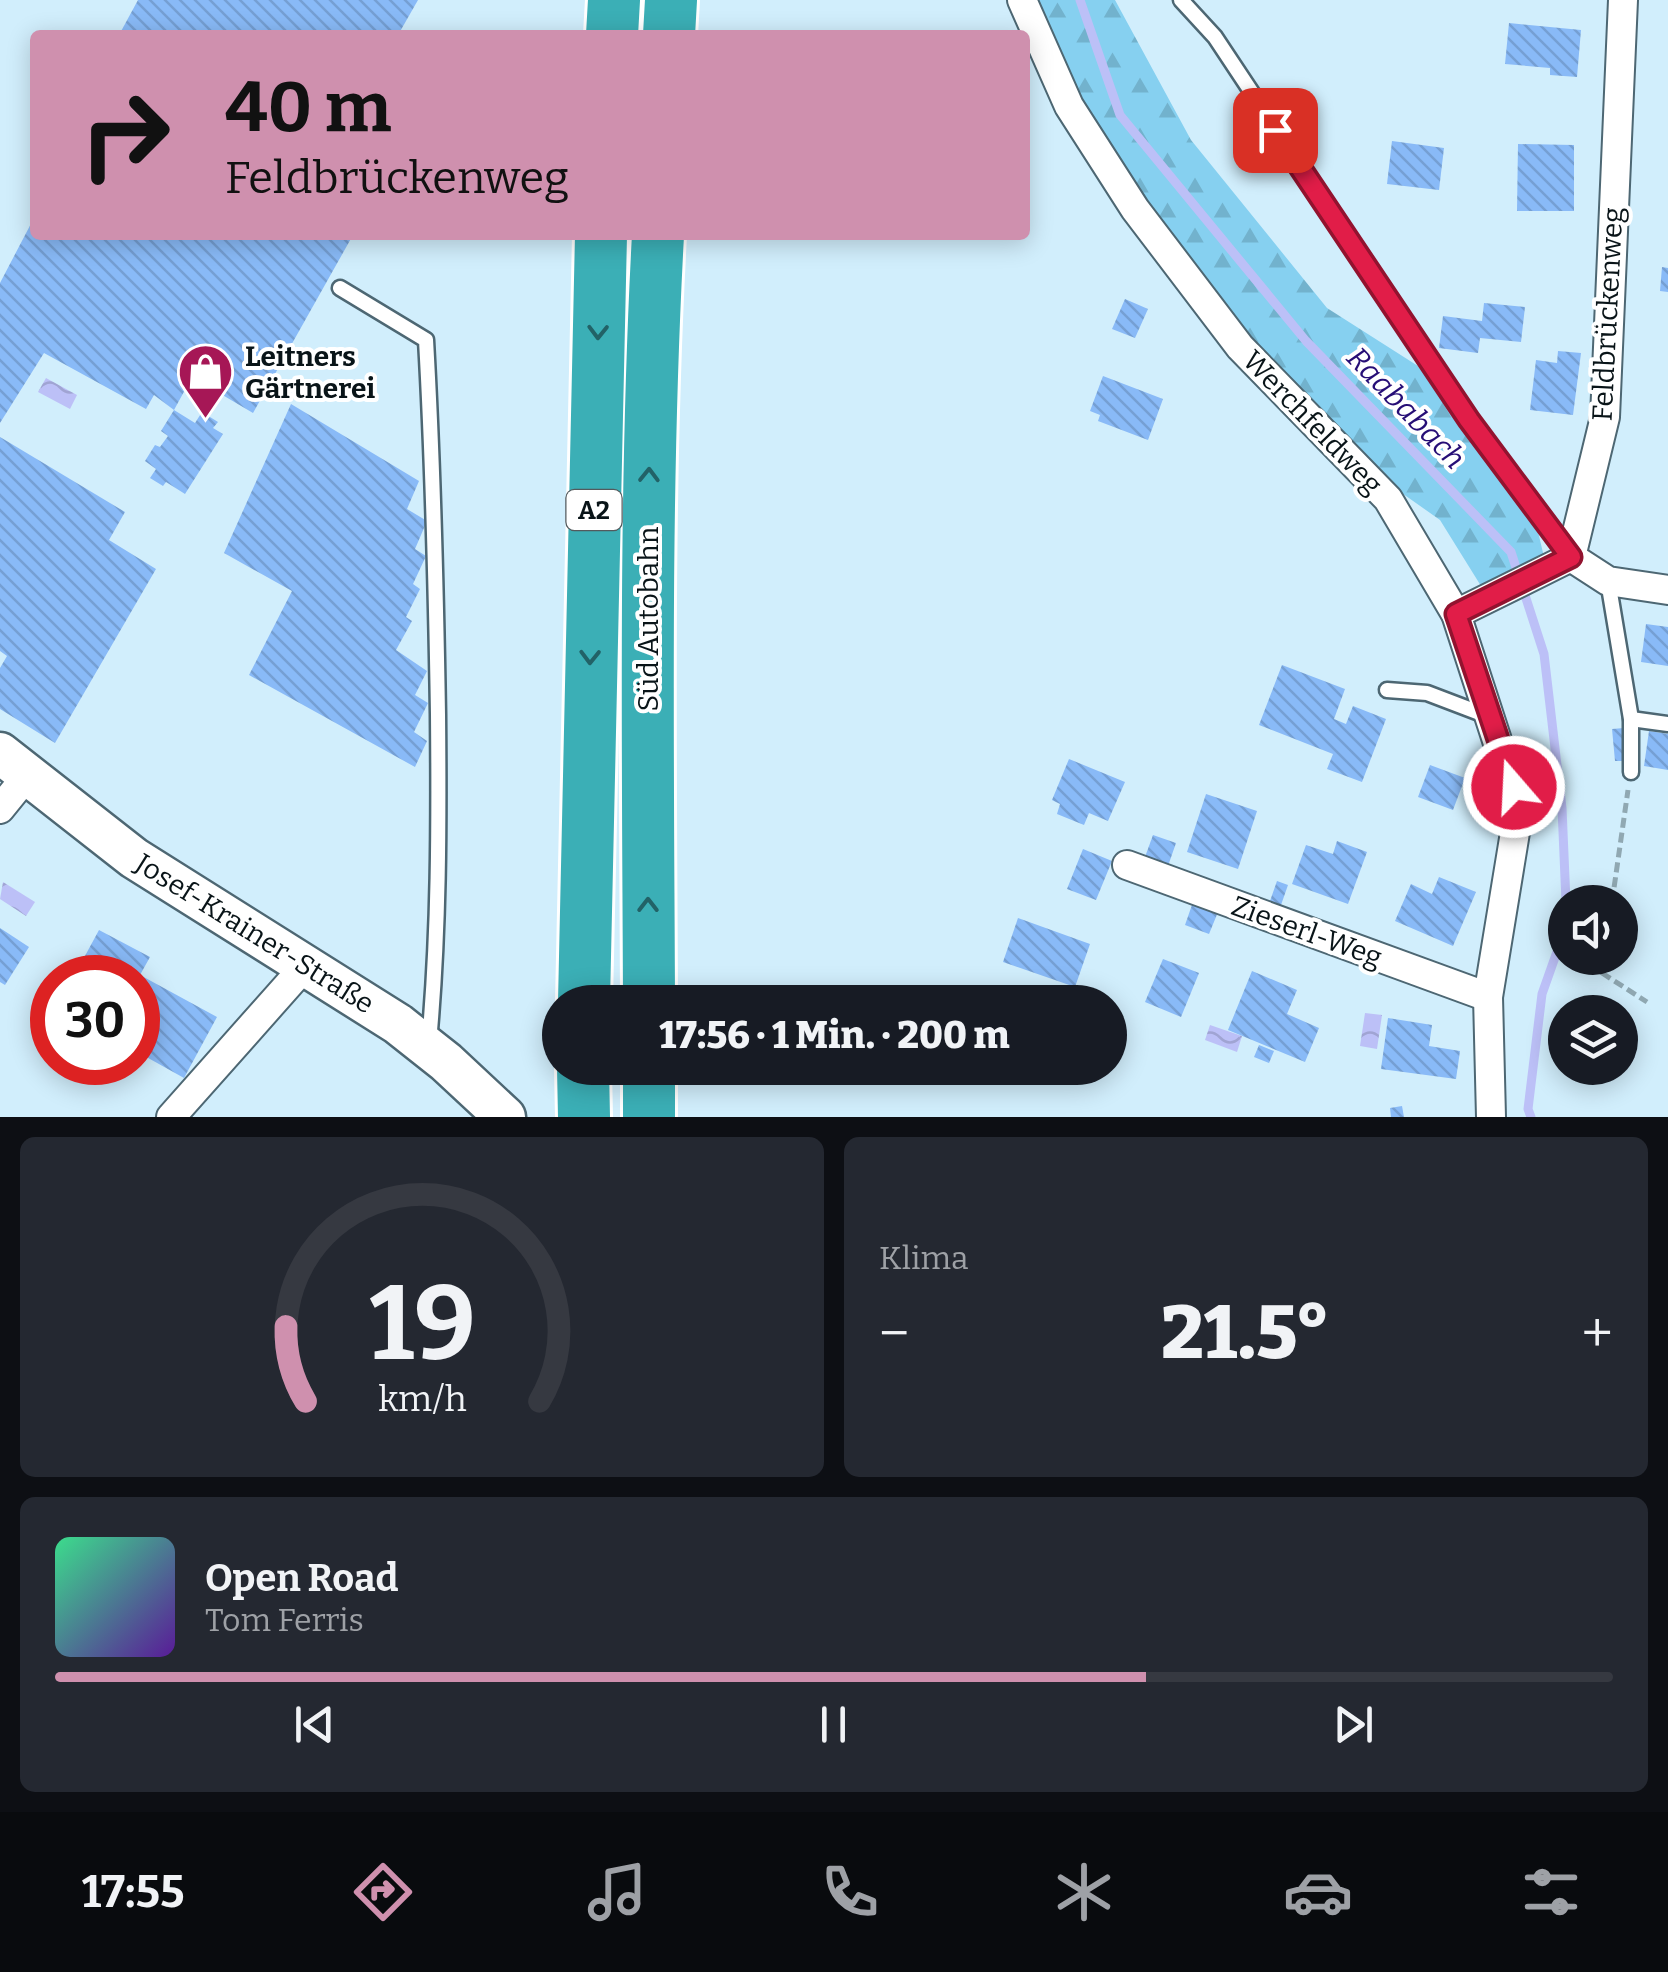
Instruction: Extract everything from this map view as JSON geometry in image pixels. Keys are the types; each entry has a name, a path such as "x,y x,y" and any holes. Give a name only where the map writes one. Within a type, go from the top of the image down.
{"highway":[{"path":"612,30 614,0"},
{"path":"669,30 671,0"},
{"name":"Süd Autobahn","path":"584,985 601,240"},
{"name":"Süd Autobahn","path":"649,985 648,572 658,240"},
{"path":"583,1085 584,1117"}],"main road":[{"name":"Josef-Krainer-Straße","path":"13,765 134,858 398,1024 505,1117"}],"street":[{"name":"Werchfeldweg","path":"1022,0 1069,106 1136,209 1240,348 1388,499 1467,608 1491,717 1519,808 1488,997 1491,1117"},
{"name":"Feldbrückenweg","path":"1560,563 1604,416 1623,0"},
{"path":"1467,608 1560,563 1608,581 1668,590"},
{"path":"0,809 13,765"},
{"name":"Zieserl-Weg","path":"1126,865 1488,997"},
{"path":"171,1117 306,965"}],"lane":[{"path":"1181,0 1215,37 1560,563"},
{"path":"340,288 426,340 436,518 438,807 436,968 428,1048"},
{"path":"1608,581 1631,719 1631,772"},
{"path":"1387,690 1427,693 1491,717"},
{"path":"1631,719 1668,724"}],"path":[{"path":"1614,885 1631,772"},
{"path":"1605,975 1647,1002"}],"green space":[{"path":"1033,0 1115,0 1191,140 1327,308 1418,366 1535,519 1544,557 1481,586 1440,520 1389,484 1209,291 1144,204 1079,100"}],"water":[{"path":"46,378 77,395 70,409 38,392"},
{"path":"3,882 35,902 26,916 0,899"},
{"path":"1365,1013 1382,1015 1377,1049 1360,1046"},
{"path":"1210,1025 1242,1036 1237,1052 1205,1040"}],"building":[{"path":"138,0 418,0 401,30 122,30"},
{"path":"1509,23 1581,30 1577,77 1550,75 1550,68 1505,64"},
{"path":"1392,141 1444,148 1439,190 1387,184"},
{"path":"1518,144 1574,145 1574,211 1517,211"},
{"path":"30,226 30,240 350,240 253,413 192,377 174,410 154,395 146,409 44,353 0,423 0,283"},
{"path":"1662,267 1668,268 1668,292 1660,291"},
{"path":"1125,299 1148,309 1135,338 1112,329"},
{"path":"1484,303 1525,307 1521,342 1480,338 1478,353 1439,348 1443,316 1482,321"},
{"path":"1558,351 1581,353 1573,415 1530,410 1536,360 1557,363"},
{"path":"1103,376 1163,399 1148,440 1098,421 1100,415 1090,411"},
{"path":"291,404 419,481 407,509 427,521 415,549 426,556 413,584 420,589 406,617 412,621 396,650 427,671 415,695 428,703 414,732 427,741 415,767 249,675 292,591 224,553"},
{"path":"174,410 195,423 202,412 218,422 213,428 223,434 185,494 166,482 163,486 150,478 156,469 145,461 155,445 160,447 168,436 161,431"},
{"path":"0,437 125,512 109,540 156,569 55,743 0,709 0,668 7,656 0,651"},
{"path":"1646,624 1668,627 1668,666 1641,662"},
{"path":"1282,665 1345,689 1334,719 1346,724 1353,706 1386,719 1362,782 1327,769 1333,754 1259,725"},
{"path":"1624,728 1627,761 1615,761 1612,729"},
{"path":"1649,731 1668,734 1668,770 1644,766"},
{"path":"1069,759 1125,782 1108,821 1089,813 1084,825 1057,814 1060,804 1052,800"},
{"path":"1430,765 1465,778 1453,810 1418,797"},
{"path":"1206,794 1257,811 1238,869 1187,852"},
{"path":"1153,835 1176,843 1168,866 1145,857"},
{"path":"1337,841 1367,852 1348,904 1292,884 1306,845 1333,854"},
{"path":"1083,849 1112,861 1096,900 1067,889"},
{"path":"1439,877 1476,892 1453,946 1395,921 1411,884 1432,894"},
{"path":"1277,881 1288,885 1281,905 1270,901"},
{"path":"1193,902 1218,912 1209,934 1185,925"},
{"path":"1018,918 1090,944 1076,985 1003,962"},
{"path":"0,928 29,947 5,985 0,982"},
{"path":"99,930 146,955 85,955"},
{"path":"1163,959 1199,973 1181,1017 1145,1002"},
{"path":"1252,971 1297,990 1287,1014 1319,1028 1305,1062 1228,1030"},
{"path":"160,986 217,1017 184,1078 160,1065"},
{"path":"1388,1018 1432,1025 1429,1046 1460,1051 1456,1079 1381,1069"},
{"path":"1259,1045 1274,1051 1269,1063 1254,1057"},
{"path":"1402,1106 1404,1117 1391,1117 1390,1108"}],"waterway":[{"name":"Raababach","path":"1080,0 1120,115 1306,341 1511,552 1544,654 1562,808 1565,885"},
{"name":"Raababach","path":"1531,1117 1528,1109 1542,994 1549,975"}],"place":[{"name":"Leitners Gärtnerei","path":"206,421"}],"route":[{"path":"1275,130 1469,420 1571,557 1456,614 1514,787"}]}
